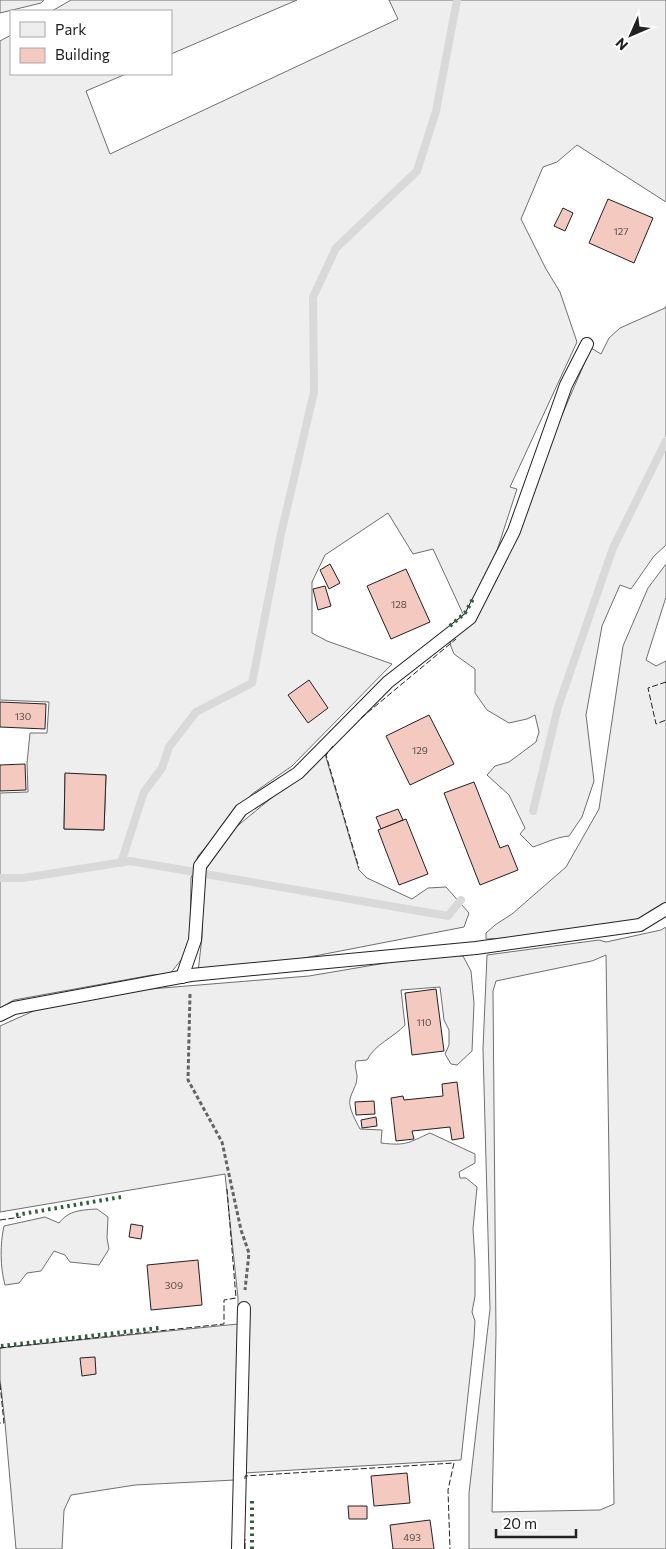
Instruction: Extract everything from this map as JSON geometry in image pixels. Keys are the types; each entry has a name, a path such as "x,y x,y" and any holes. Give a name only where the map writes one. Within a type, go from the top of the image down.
{"lane":[{"path":"187,976 195,940 200,866 241,810 298,773 388,682 470,618 514,531 566,384 587,344"},
{"path":"0,1016 14,1008 187,976 476,948 640,926 666,909"},
{"path":"238,1549 244,1308"}],"path":[{"path":"187,976 188,1080 222,1142 241,1230 249,1253 244,1308"}],"green space":[{"path":"0,0 44,0 41,3 0,13"},
{"path":"71,0 297,0 172,54 172,10 54,10"},
{"path":"389,0 666,0 666,202 577,145 557,162 543,167 521,219 546,269 560,292 577,342 510,487 517,489 489,575 464,616 433,549 413,554 388,513 325,555 312,582 312,633 327,641 392,664 292,766 252,794 198,856 191,878 190,940 184,956 170,974 152,975 14,1000 0,1008 0,793 28,792 27,763 30,733 47,733 49,702 0,700 0,41 10,36 10,75 124,75 86,91 110,154 398,19","holes":["65,774 106,775 104,830 64,829"]},
{"path":"666,306 666,545 654,556 631,589 620,585 602,626 586,715 594,781 582,817 569,836 533,847 520,834 525,828 509,795 487,775 495,766 509,762 536,742 539,732 535,715 509,723 487,710 475,693 475,669 454,654 450,644 453,636 473,621 591,348 601,354 609,338 620,328"},
{"path":"666,564 666,597 646,660 656,666 666,661 666,907 640,919 531,937 486,939 486,933 512,914 566,867 599,809 623,646 648,588"},
{"path":"325,754 359,870 367,878 412,899 428,888 446,887 469,913 464,927 294,960 198,972 202,937 203,876 211,859 230,832"},
{"path":"666,927 666,1549 469,1549 469,1493 490,1309 483,1049 487,955 599,940 606,942 661,930","holes":["606,955 614,1504 600,1510 492,1512 496,1334 493,991 496,981 592,961"]},
{"path":"439,954 463,956 471,971 474,1003 472,1051 457,1065 451,1064 445,1054 449,1045 449,1030 444,1020 440,987 401,990 405,1025 379,1045 367,1060 356,1061 357,1080 351,1096 350,1106 360,1129 382,1130 381,1143 407,1143 430,1133 475,1154 475,1163 459,1172 460,1178 466,1178 477,1187 473,1229 475,1296 472,1312 475,1321 474,1339 461,1460 244,1473 235,1480 135,1485 71,1495 64,1510 62,1549 16,1549 0,1379 0,1348 238,1324 238,1298 225,1174 0,1212 0,1026 38,1009 138,990 309,976"},
{"path":"97,1209 108,1217 107,1238 109,1249 99,1265 70,1262 65,1255 54,1251 41,1271 27,1273 19,1283 5,1285 1,1256 4,1226 45,1217 59,1223 71,1213"}],"building":[{"path":"608,199 653,218 634,263 589,243"},
{"path":"563,208 573,213 565,231 554,226"},
{"path":"330,564 340,583 329,589 320,570"},
{"path":"406,569 430,622 391,639 367,586"},
{"path":"325,586 331,606 318,610 313,589"},
{"path":"309,680 328,708 308,723 288,695"},
{"path":"0,702 46,704 45,729 0,727"},
{"path":"429,715 454,764 410,785 386,736"},
{"path":"25,764 26,790 0,791 0,765"},
{"path":"65,773 106,775 104,830 64,829"},
{"path":"474,782 500,848 508,845 518,870 480,885 444,793"},
{"path":"398,809 403,820 381,829 376,817"},
{"path":"406,819 428,874 399,885 378,830"},
{"path":"436,989 444,1051 412,1055 405,993"},
{"path":"457,1082 464,1138 452,1140 450,1127 412,1131 414,1139 396,1141 391,1098 403,1096 404,1100 443,1096 442,1084"},
{"path":"374,1101 375,1114 356,1115 355,1102"},
{"path":"376,1117 377,1126 362,1128 361,1120"},
{"path":"131,1224 143,1226 141,1239 129,1237"},
{"path":"198,1260 202,1305 151,1310 147,1265"},
{"path":"95,1357 96,1374 82,1376 80,1358"},
{"path":"407,1473 410,1503 374,1506 371,1476"},
{"path":"348,1506 367,1506 367,1519 349,1519"},
{"path":"430,1520 434,1549 393,1549 390,1525"}],"waterway":[{"path":"121,863 144,792 162,768 169,747 196,712 252,683 281,534 314,392 313,297 336,248 417,171 436,111 457,0"},
{"path":"533,811 558,707 613,548 666,441"},
{"path":"0,878 23,878 130,861 195,872"},
{"path":"205,874 448,916 461,900"}],"hedge":[{"path":"450,626 465,613 473,599"},
{"path":"16,1215 121,1197"},
{"path":"1,1346 159,1328"},
{"path":"252,1498 252,1549"}],"fence":[{"path":"361,718 456,639"},
{"path":"666,682 648,688 656,724 666,720"},
{"path":"333,746 326,755 359,868"},
{"path":"0,1348 224,1324 224,1300 236,1298 227,1189"},
{"path":"0,1220 21,1217"},
{"path":"0,1384 4,1423 0,1423"},
{"path":"245,1479 245,1476 454,1463 448,1490 450,1549"},
{"path":"245,1539 245,1549"}]}
